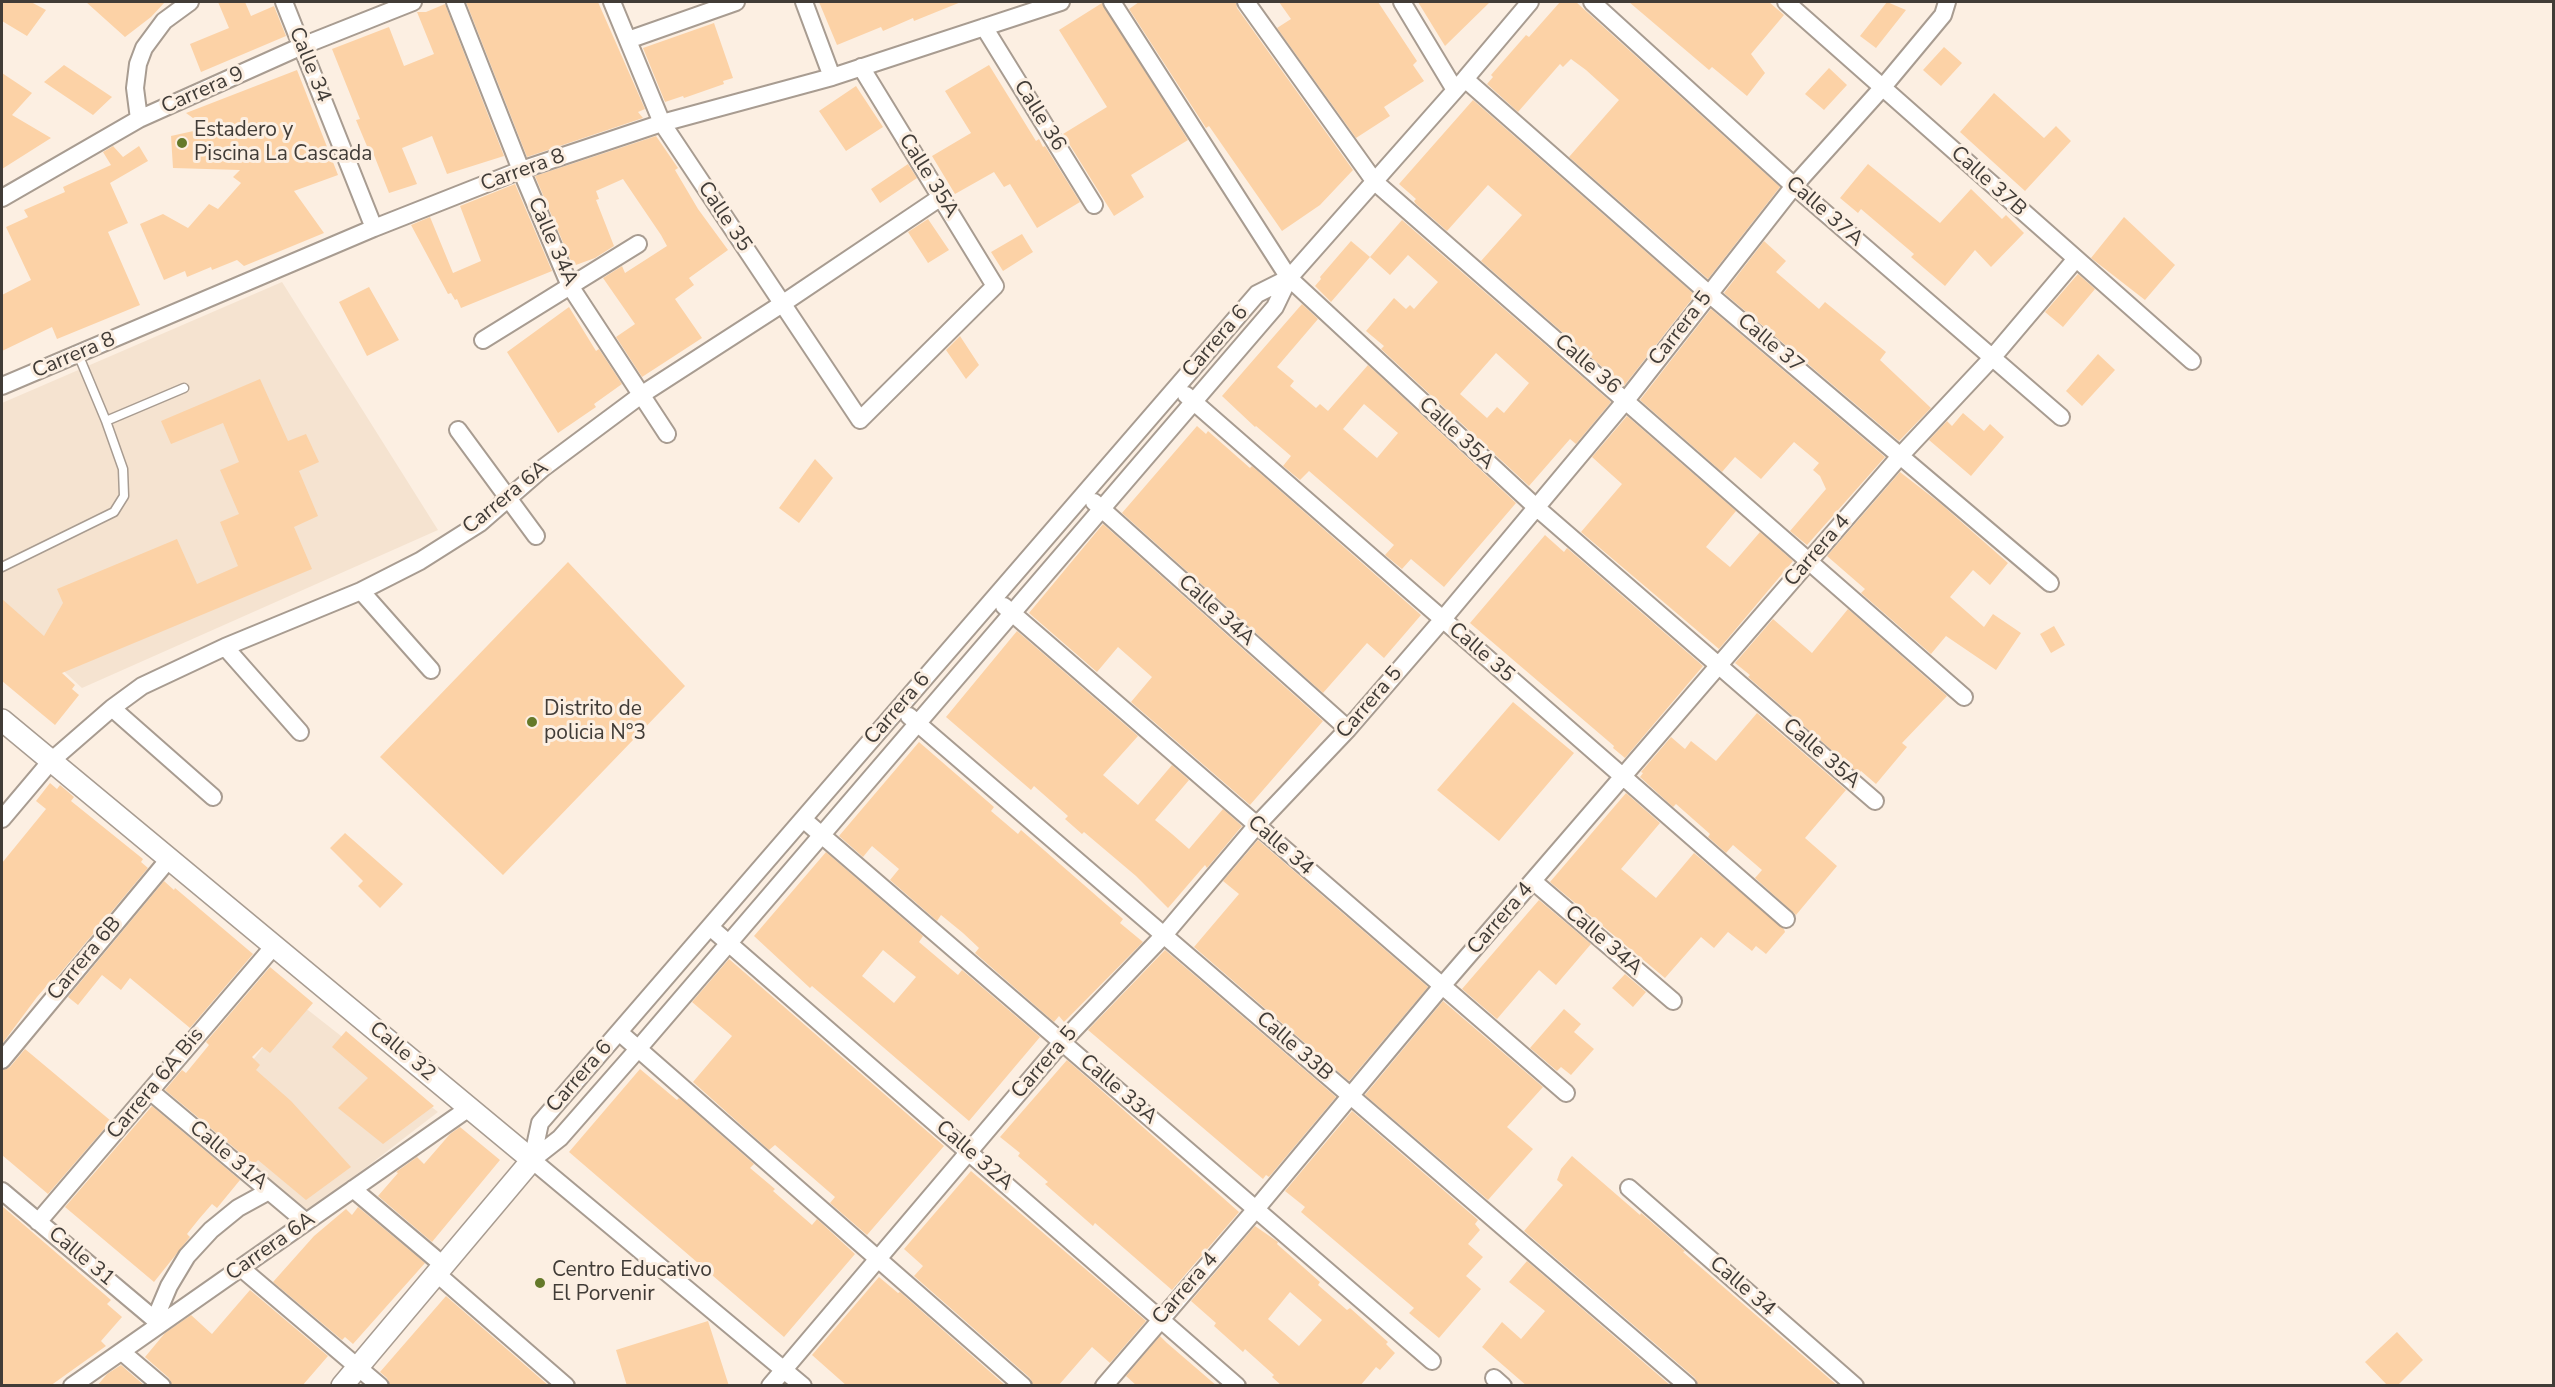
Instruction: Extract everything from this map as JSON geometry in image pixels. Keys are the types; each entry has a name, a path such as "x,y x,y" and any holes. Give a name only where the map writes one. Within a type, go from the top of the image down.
{"street":[{"path":"139,119 135,88 138,64 144,48 164,21 190,2"},
{"name":"Calle 34","path":"284,2 374,228"},
{"name":"Carrera 9","path":"2,198 139,119 302,46 413,2"},
{"name":"Calle 34A","path":"455,2 521,170 570,286 666,434"},
{"name":"Calle 35","path":"612,2 662,123 860,420"},
{"path":"628,40 736,2"},
{"path":"804,2 832,77"},
{"name":"Carrera 8","path":"2,386 374,228 521,170 662,123 832,77 984,27 1019,8 1061,2"},
{"name":"Calle 35A","path":"1112,2 1289,278 1537,508 1875,801"},
{"name":"Calle 36","path":"1246,2 1375,182 1626,399 1964,697"},
{"name":"Calle 37","path":"1402,2 1460,84 2050,583"},
{"name":"Carrera 6","path":"342,1386 532,1160 560,1138 638,1049 1102,509 1275,307 1289,278 1530,2"},
{"name":"Calle 37A","path":"1592,2 1794,186 2061,417"},
{"name":"Calle 37B","path":"1786,2 2075,260 2192,361"},
{"name":"Carrera 5","path":"770,1386 1062,1042 1164,935 1257,825 1348,729 1443,619 1626,399 1794,186 1883,87 1943,15 1947,2"},
{"name":"Calle 36","path":"984,27 1094,205"},
{"name":"Calle 35A","path":"860,420 995,286 861,67"},
{"name":"Carrera 6A","path":"2,819 51,760 112,708 142,686 225,647 361,591 420,561 480,523 543,468 641,395 941,197"},
{"path":"483,340 638,244"},
{"name":"Carrera 4","path":"1104,1386 1160,1318 1256,1209 1442,986 1901,455 1992,358 2075,260"},
{"name":"Carrera 6","path":"532,1160 540,1123 1257,294 1289,278"},
{"name":"Calle 35","path":"1177,387 1786,919"},
{"path":"458,430 536,536"},
{"name":"Calle 34A","path":"1084,493 1348,729"},
{"path":"361,591 431,670"},
{"name":"Calle 34","path":"994,598 1566,1093"},
{"path":"225,647 300,732"},
{"path":"112,708 213,797"},
{"name":"Calle 33B","path":"899,708 1688,1386"},
{"name":"Calle 32","path":"2,720 803,1386"},
{"name":"Calle 33A","path":"803,819 1432,1361"},
{"name":"Carrera 6B","path":"2,1060 169,858"},
{"name":"Calle 34A","path":"1533,881 1673,1001"},
{"name":"Calle 32A","path":"710,927 1237,1386"},
{"name":"Carrera 6A Bis","path":"38,1222 274,945"},
{"path":"619,1032 1023,1386"},
{"name":"Calle 31A","path":"150,1091 306,1222"},
{"name":"Carrera 6A","path":"72,1386 122,1352 157,1321 241,1268 469,1108"},
{"name":"Calle 34","path":"1629,1188 1855,1386"},
{"path":"353,1189 566,1386"},
{"name":"Calle 31","path":"2,1191 157,1321"},
{"path":"157,1321 169,1286 187,1256 211,1230 238,1208 268,1191"},
{"path":"241,1268 380,1386"},
{"path":"122,1352 162,1386"}],"lane":[{"path":"2,567 114,512 124,496 123,469 78,354"},
{"path":"106,421 184,388"}],"shaded area":[{"path":"282,282 438,530 82,688 2,614 2,403"},
{"path":"299,1003 438,1112 299,1219 192,1135"}],"building":[{"path":"2,2 31,2 46,10 27,36 2,21"},
{"path":"86,2 165,2 151,17 125,37"},
{"path":"218,2 245,2 251,16 274,6 286,36 201,72 190,44 229,28"},
{"path":"466,2 598,2 645,109 638,112 643,118 527,157"},
{"path":"819,2 961,2 883,31 881,27 837,45"},
{"path":"1139,2 1236,2 1237,8 1353,170 1320,205 1282,231 1209,126 1206,128 1129,9"},
{"path":"1279,2 1378,2 1417,61 1413,65 1424,81 1384,107 1390,116 1356,138 1277,28 1291,19"},
{"path":"1418,2 1490,2 1445,46"},
{"path":"1560,2 1576,2 1780,187 1708,279 1569,157 1619,100 1586,70 1571,59 1563,67 1560,64 1518,112 1487,84 1493,77 1491,75 1526,35 1529,37"},
{"path":"1629,2 1769,2 1784,15 1751,54 1765,73 1747,96 1712,67 1709,70"},
{"path":"1887,2 1906,10 1876,48 1860,36"},
{"path":"1102,3 1188,140 1131,175 1144,197 1114,216 1063,134 1107,107 1059,30"},
{"path":"445,4 504,156 447,174 432,136 402,148 417,184 389,193 372,150 369,151 356,120 360,119 332,49 389,27 404,66 434,54 417,12 426,12"},
{"path":"714,23 733,78 723,81 724,84 665,102 643,48"},
{"path":"1944,47 1962,63 1941,86 1923,70"},
{"path":"64,65 112,97 93,115 44,82"},
{"path":"989,65 1036,141 1039,139 1043,147 1045,146 1080,202 1037,228 1010,184 1004,187 994,172 955,194 932,156 971,133 945,91"},
{"path":"1829,68 1847,85 1824,110 1805,94"},
{"path":"297,70 338,175 294,191 324,233 244,266 237,260 187,277 185,271 164,280 140,224 163,214 188,228 209,204 218,209 241,183 233,177 240,170 173,168 171,136 207,128 186,113"},
{"path":"2,73 32,93 12,115 51,138 2,169"},
{"path":"856,86 883,127 846,151 819,111"},
{"path":"1994,93 2044,138 2056,126 2071,141 2025,191 1960,132"},
{"path":"1473,100 1695,295 1624,386 1481,261 1522,215 1488,185 1447,231 1416,204 1414,201 1416,199 1399,184"},
{"path":"656,136 678,168 675,170 698,209 728,250 689,278 694,285 675,299 702,338 642,377 616,337 635,324 603,278 622,266 625,273 667,246 623,179 596,191 599,199 596,200 614,246 595,258 573,266 535,176"},
{"path":"113,146 123,157 139,146 148,161 110,183 128,223 108,232 140,305 57,339 52,327 2,351 2,295 31,280 6,227 28,217 24,210 65,192 63,187 111,165 103,152"},
{"path":"908,164 917,178 880,203 871,189"},
{"path":"1868,164 1940,223 1971,189 2002,219 2006,215 2024,233 1991,267 1975,250 1945,286 1911,257 1914,254 1861,209 1858,213 1840,198"},
{"path":"515,184 552,271 461,308 457,299 455,300 451,293 448,294 411,225 430,217 453,273 481,261 460,206"},
{"path":"2124,217 2175,265 2145,300 2091,258"},
{"path":"928,219 949,250 928,263 908,232"},
{"path":"1402,220 1611,402 1576,444 1570,439 1529,486 1381,349 1384,346 1366,331 1394,298 1406,309 1410,305 1414,309 1438,282 1408,255 1390,275 1370,257","holes":["1496,353 1529,383 1504,413 1497,407 1487,418 1460,394"]},
{"path":"1022,234 1033,252 1003,271 991,252"},
{"path":"1351,241 1370,257 1331,302 1315,286"},
{"path":"1764,241 1786,261 1776,272 1819,309 1825,302 1886,352 1880,360 1931,408 1899,441 1724,293"},
{"path":"2078,274 2095,289 2063,327 2045,312"},
{"path":"369,287 399,340 367,356 339,302"},
{"path":"1302,304 1318,319 1277,367 1294,381 1290,386 1316,408 1320,404 1328,411 1368,365 1516,503 1444,587 1411,559 1402,569 1385,555 1394,545 1309,471 1300,480 1283,466 1291,456 1222,396","holes":["1364,404 1398,433 1377,458 1343,429"]},
{"path":"569,307 596,351 599,349 622,384 594,404 596,407 558,433 507,352"},
{"path":"1711,309 1885,457 1807,545 1790,531 1826,489 1820,476 1813,470 1819,463 1794,442 1761,479 1735,457 1722,472 1640,400"},
{"path":"960,336 979,365 966,379 946,350"},
{"path":"2098,354 2115,370 2082,406 2066,391"},
{"path":"260,379 288,441 306,434 319,462 299,471 318,516 294,527 312,569 62,673 75,685 72,689 79,695 55,725 2,681 2,599 44,636 63,603 57,589 177,539 197,584 238,566 220,522 239,514 220,470 239,462 223,423 171,444 161,421"},
{"path":"1963,413 1984,431 1990,424 2004,437 1971,476 1929,440 1947,421 1952,426"},
{"path":"1627,416 1736,511 1706,547 1730,567 1760,532 1793,561 1719,649 1581,532 1622,484 1592,457"},
{"path":"1197,426 1206,434 1208,431 1250,468 1252,466 1421,615 1384,658 1367,643 1323,693 1122,513"},
{"path":"815,459 833,478 799,523 779,508"},
{"path":"1900,472 1941,504 2008,563 1990,585 1973,570 1950,597 1984,627 1993,614 2021,633 1996,670 1946,636 1931,654 1861,593 1865,589 1827,556"},
{"path":"1103,524 1323,721 1250,805 1131,702 1152,677 1118,647 1097,672 1029,613"},
{"path":"1545,535 1564,552 1567,548 1703,666 1625,758 1613,748 1614,746 1470,623"},
{"name":"Distrito de policia N°3","path":"568,562 685,686 503,875 380,757"},
{"path":"1848,609 1947,696 1902,743 1907,747 1876,784 1861,771 1859,774 1735,663 1773,619 1812,653"},
{"path":"2054,626 2065,645 2051,653 2040,634"},
{"path":"1017,631 1138,736 1103,775 1138,805 1172,765 1189,780 1155,820 1189,849 1223,809 1242,826 1207,868 1205,865 1168,908 1136,876 1065,819 1068,816 1034,786 1031,790 946,717"},
{"path":"1513,702 1574,753 1499,841 1437,790"},
{"path":"1757,713 1846,790 1805,838 1837,866 1796,915 1755,878 1762,870 1733,845 1726,853 1708,837 1710,834 1676,804 1673,807 1640,777 1643,773 1641,772 1671,737 1685,749 1691,741 1716,761"},
{"path":"919,742 994,807 991,811 1018,834 1021,830 1123,919 1120,923 1143,942 1064,1022 1059,1016 1054,1022 975,953 979,948 963,933 941,915 937,921 890,880 899,869 872,846 863,857 839,836"},
{"path":"50,783 57,789 60,785 74,797 71,801 143,859 141,862 148,868 52,983 50,982 37,997 2,1044 2,863 46,809 36,801"},
{"path":"1626,793 1660,823 1621,869 1656,898 1694,853 1784,929 1785,932 1766,954 1756,946 1752,951 1728,932 1714,948 1701,937 1665,978 1550,882"},
{"path":"345,833 403,884 380,908 358,886 363,881 330,848"},
{"path":"1258,840 1428,987 1349,1081 1194,947 1239,894 1223,881"},
{"path":"826,852 923,936 919,942 958,975 962,970 1040,1037 969,1121 812,986 810,988 754,936","holes":["883,950 916,977 894,1003 862,976"]},
{"path":"164,881 253,954 190,1028 130,978 121,990 102,975 78,1005 68,997"},
{"path":"1539,900 1591,944 1556,985 1539,970 1497,1019 1462,989"},
{"path":"1165,950 1336,1097 1269,1177 1266,1175 1263,1179 1088,1030"},
{"path":"729,959 944,1146 867,1235 830,1203 835,1197 775,1145 769,1150 693,1082 732,1036 692,1002"},
{"path":"270,967 313,1003 270,1053 262,1047 252,1057 260,1065 256,1070 291,1101 351,1167 306,1200 258,1160 254,1164 165,1090 182,1070 186,1073 209,1045 206,1042"},
{"path":"1625,974 1646,992 1633,1007 1612,988"},
{"path":"1443,1001 1543,1087 1507,1127 1533,1149 1488,1200 1365,1095"},
{"path":"1564,1009 1581,1024 1574,1032 1594,1049 1571,1075 1561,1067 1557,1071 1530,1048"},
{"path":"346,1031 434,1106 383,1144 338,1108 368,1078 332,1047"},
{"path":"25,1049 111,1121 48,1194 2,1155 2,1070 10,1067"},
{"path":"1067,1060 1239,1212 1172,1290 1095,1223 1093,1226 1045,1184 1048,1182 1018,1156 1020,1153 1000,1137"},
{"path":"640,1069 677,1100 679,1098 754,1164 750,1168 812,1225 817,1219 855,1254 784,1337 569,1152"},
{"path":"152,1106 240,1180 217,1208 212,1204 199,1219 187,1234 190,1237 154,1282 65,1207"},
{"path":"1352,1111 1478,1220 1475,1224 1480,1230 1468,1244 1483,1257 1466,1276 1481,1289 1439,1338 1409,1313 1414,1308 1301,1212 1305,1207 1285,1191"},
{"path":"460,1127 500,1160 432,1242 378,1196 398,1173 396,1172 417,1157 424,1164 450,1134"},
{"path":"1572,1156 1685,1251 1683,1252 1838,1386 1698,1386 1695,1378 1524,1231 1563,1185 1557,1180 1561,1169"},
{"path":"971,1171 1146,1321 1110,1363 1092,1347 1058,1386 1033,1386 1030,1378 914,1276 923,1266 904,1249"},
{"path":"2,1206 111,1300 107,1304 122,1317 101,1341 106,1346 50,1386 2,1386"},
{"path":"358,1207 425,1263 353,1344 345,1337 342,1340 273,1282 314,1236 346,1209 352,1215"},
{"path":"1255,1226 1278,1242 1277,1244 1320,1282 1318,1285 1347,1310 1350,1308 1388,1342 1386,1344 1395,1353 1380,1370 1376,1367 1360,1386 1282,1386 1272,1377 1274,1375 1245,1349 1243,1352 1191,1301","holes":["1290,1292 1322,1320 1299,1346 1268,1319"]},
{"path":"1527,1261 1671,1386 1527,1386 1482,1347 1502,1322 1521,1339 1545,1311 1509,1282"},
{"path":"879,1277 898,1293 900,1292 1006,1386 847,1386 812,1355"},
{"path":"250,1290 328,1356 302,1386 172,1386 169,1378 145,1357 165,1333 191,1315 212,1334"},
{"path":"446,1296 549,1386 390,1386 387,1378 380,1372"},
{"path":"708,1321 729,1386 627,1386 616,1350"},
{"path":"2397,1332 2423,1360 2397,1386 2388,1386 2365,1362"},
{"path":"1160,1336 1217,1386 1137,1386 1126,1376"},
{"path":"121,1365 145,1386 97,1386 107,1374"}],"place":[{"name":"Estadero y Piscina La Cascada","path":"182,143"},
{"name":"Distrito de policia N°3","path":"532,722"},
{"name":"Centro Educativo El Porvenir","path":"540,1283"}]}
